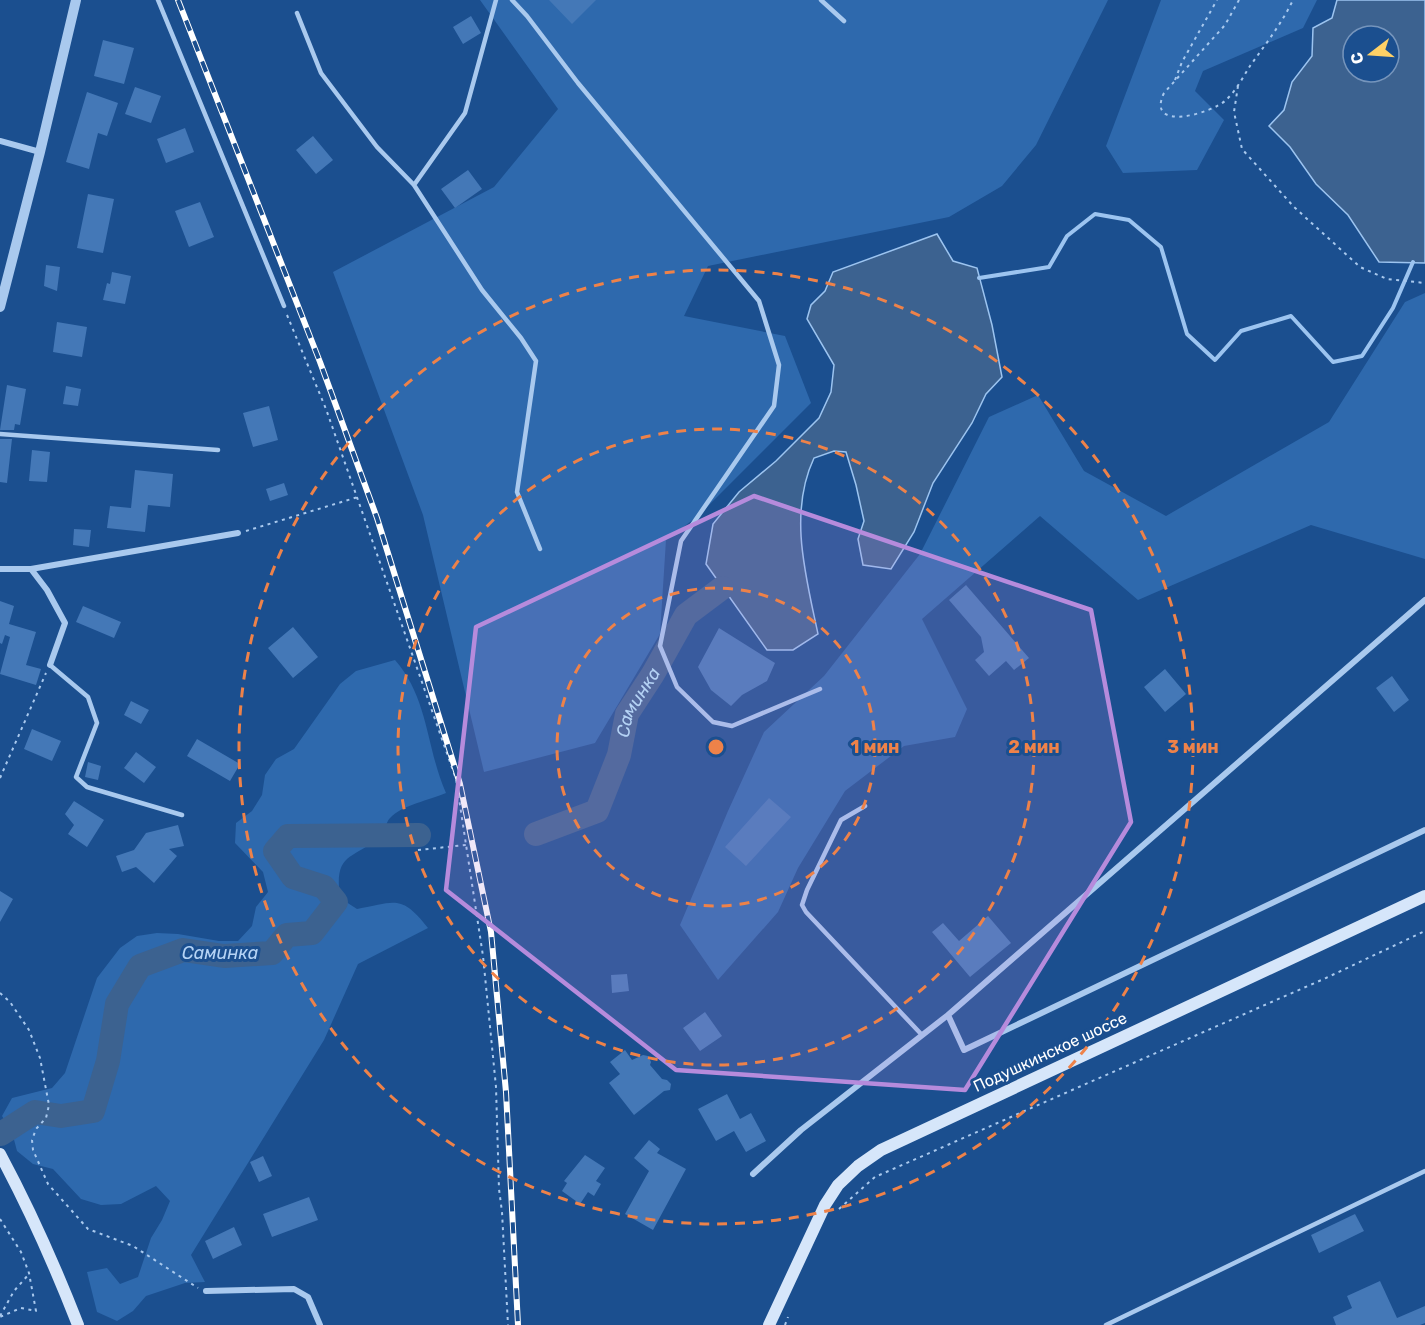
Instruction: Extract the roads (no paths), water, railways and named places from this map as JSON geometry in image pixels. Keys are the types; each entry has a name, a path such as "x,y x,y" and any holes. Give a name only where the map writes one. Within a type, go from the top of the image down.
{"main road":[{"name":"Подушкинское шоссе","path":"769,1325 825,1205 838,1185 858,1166 881,1150 1425,896"},
{"path":"0,1154 33,1219 78,1325"}],"street":[{"path":"0,307 76,0"},
{"path":"0,141 40,152"},
{"path":"0,569 31,569 238,533"},
{"path":"31,569 47,590 65,623 50,665"},
{"path":"753,1174 801,1130 948,1015 1425,600"},
{"path":"948,1015 964,1050 1425,830"},
{"path":"206,1291 294,1289 308,1297 320,1325"}],"lane":[{"path":"158,0 284,306"},
{"path":"414,185 465,113 496,0"},
{"path":"512,0 759,301 779,365 774,406 681,541 660,646 677,687 713,722 732,726 820,689"},
{"path":"821,0 844,21"},
{"path":"297,13 321,73 377,147 414,185 482,290 521,338 536,361 517,492 540,549"},
{"path":"0,434 218,450"},
{"path":"50,665 87,697 97,723 76,777 87,787 182,815"},
{"path":"865,806 841,820 802,905 806,912 922,1035"},
{"path":"1106,1325 1425,1171"}],"waterway":[{"path":"979,278 1049,267 1067,236 1095,214 1129,220 1161,247 1187,334 1215,360 1241,331 1291,316 1333,362 1362,356 1393,308 1413,262"},
{"name":"Саминка","path":"536,834 597,811 619,755 627,714 653,674 686,615 722,588"},
{"name":"Саминка","path":"1,1134 35,1112 61,1116 93,1111 108,1061 117,1004 140,966 183,950 224,956 272,953 287,935 312,933 336,902 324,887 293,877 275,851 288,836 419,835"}],"railway":[{"path":"178,0 320,362 377,518 460,784 491,932 506,1092 518,1325"}]}
